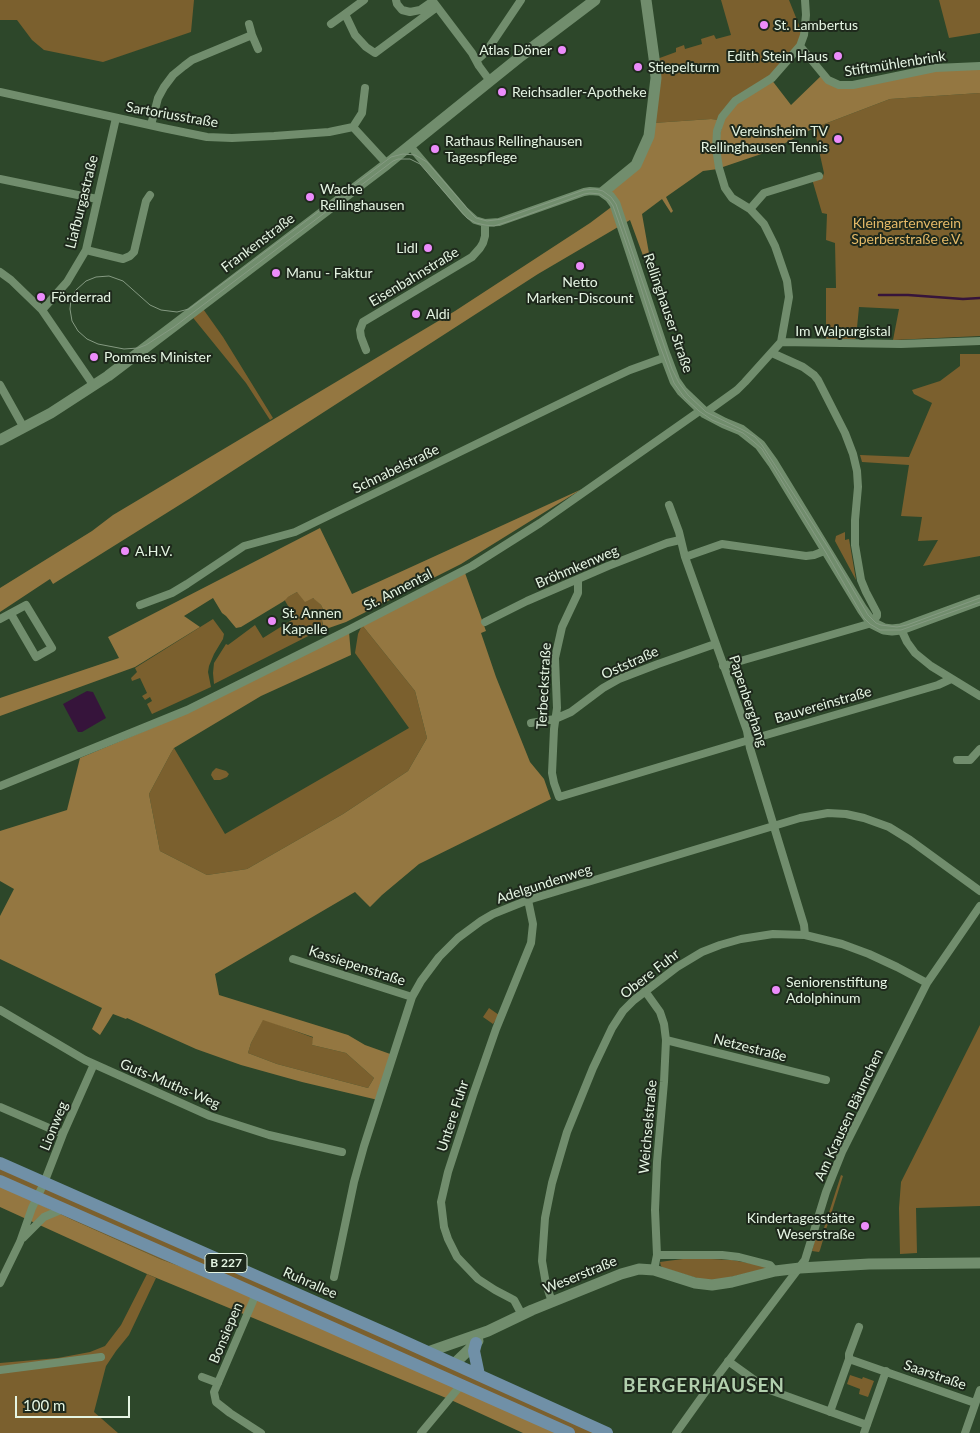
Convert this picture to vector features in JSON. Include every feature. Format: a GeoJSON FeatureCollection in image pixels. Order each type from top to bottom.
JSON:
{"type":"FeatureCollection","features":[{"type":"Feature","properties":{"kind":"main road","name":"Frankenstraße"},"geometry":{"type":"LineString","coordinates":[[0,440],[51,414],[94,386],[387,164],[521,56],[596,0]]}},
{"type":"Feature","properties":{"kind":"main road"},"geometry":{"type":"LineString","coordinates":[[603,192],[636,164],[649,136],[656,78],[646,0]]}},
{"type":"Feature","properties":{"kind":"main road","name":"Rellinghauser Straße"},"geometry":{"type":"LineString","coordinates":[[603,192],[615,204],[675,382],[703,412],[724,424],[740,430],[760,445],[872,623]]}},
{"type":"Feature","properties":{"kind":"main road"},"geometry":{"type":"LineString","coordinates":[[872,623],[888,629],[901,629],[980,600]]}},
{"type":"Feature","properties":{"kind":"main road","name":"Ruhrallee"},"geometry":{"type":"LineString","coordinates":[[0,1163],[607,1433]]}},
{"type":"Feature","properties":{"kind":"main road","name":"B 227"},"geometry":{"type":"LineString","coordinates":[[0,1181],[569,1433]]}},
{"type":"Feature","properties":{"kind":"main road","name":"Weserstraße"},"geometry":{"type":"LineString","coordinates":[[428,1352],[488,1331],[552,1302],[626,1272],[639,1269],[654,1270],[685,1281],[718,1284],[775,1271],[800,1268],[869,1264],[980,1263]]}},
{"type":"Feature","properties":{"kind":"main road","name":"Weserstraße"},"geometry":{"type":"LineString","coordinates":[[454,1364],[488,1331]]}},
{"type":"Feature","properties":{"kind":"main road"},"geometry":{"type":"LineString","coordinates":[[461,1386],[466,1380],[479,1375],[474,1351],[476,1343]]}},
{"type":"Feature","properties":{"kind":"main road"},"geometry":{"type":"LineString","coordinates":[[426,1370],[454,1364]]}},
{"type":"Feature","properties":{"kind":"street"},"geometry":{"type":"LineString","coordinates":[[331,24],[364,0]]}},
{"type":"Feature","properties":{"kind":"street"},"geometry":{"type":"LineString","coordinates":[[396,0],[402,10],[410,12],[420,10],[434,3]]}},
{"type":"Feature","properties":{"kind":"street"},"geometry":{"type":"LineString","coordinates":[[476,60],[486,52],[521,0]]}},
{"type":"Feature","properties":{"kind":"street"},"geometry":{"type":"LineString","coordinates":[[781,342],[789,296],[782,263],[764,224],[750,209],[732,198],[725,188],[716,148],[717,131],[725,113],[735,101],[772,78],[800,46],[804,35],[805,0]]}},
{"type":"Feature","properties":{"kind":"street"},"geometry":{"type":"LineString","coordinates":[[345,14],[355,35],[366,47],[375,53],[434,3]]}},
{"type":"Feature","properties":{"kind":"street"},"geometry":{"type":"LineString","coordinates":[[434,3],[472,53],[490,81]]}},
{"type":"Feature","properties":{"kind":"street"},"geometry":{"type":"LineString","coordinates":[[248,24],[258,49]]}},
{"type":"Feature","properties":{"kind":"street"},"geometry":{"type":"LineString","coordinates":[[151,125],[158,98],[164,86],[173,75],[192,60],[252,35]]}},
{"type":"Feature","properties":{"kind":"street","name":"Stiftmühlenbrink"},"geometry":{"type":"LineString","coordinates":[[800,46],[828,80],[839,85],[853,85],[935,68],[980,66]]}},
{"type":"Feature","properties":{"kind":"street"},"geometry":{"type":"LineString","coordinates":[[365,88],[362,113],[353,128],[387,164]]}},
{"type":"Feature","properties":{"kind":"street","name":"Sartoriusstraße"},"geometry":{"type":"LineString","coordinates":[[0,92],[193,134],[232,138],[329,132],[353,128]]}},
{"type":"Feature","properties":{"kind":"street","name":"Liafburgastraße"},"geometry":{"type":"LineString","coordinates":[[42,310],[67,282],[86,250],[116,118]]}},
{"type":"Feature","properties":{"kind":"street"},"geometry":{"type":"LineString","coordinates":[[410,146],[465,212],[475,220],[485,224],[499,222],[584,192],[603,192]]}},
{"type":"Feature","properties":{"kind":"street"},"geometry":{"type":"LineString","coordinates":[[750,209],[764,194],[819,176]]}},
{"type":"Feature","properties":{"kind":"street"},"geometry":{"type":"LineString","coordinates":[[0,179],[97,199]]}},
{"type":"Feature","properties":{"kind":"street"},"geometry":{"type":"LineString","coordinates":[[86,250],[123,258],[130,256],[134,252],[146,201],[150,195]]}},
{"type":"Feature","properties":{"kind":"street","name":"Eisenbahnstraße"},"geometry":{"type":"LineString","coordinates":[[366,350],[360,330],[363,322],[472,257],[483,242],[485,224]]}},
{"type":"Feature","properties":{"kind":"street"},"geometry":{"type":"LineString","coordinates":[[0,272],[42,310],[94,386]]}},
{"type":"Feature","properties":{"kind":"street","name":"Im Walpurgistal"},"geometry":{"type":"LineString","coordinates":[[703,412],[737,390],[781,342],[901,344],[980,341]]}},
{"type":"Feature","properties":{"kind":"street"},"geometry":{"type":"LineString","coordinates":[[723,666],[872,623],[877,616],[863,586],[855,545],[857,471],[845,433],[818,380],[804,367],[772,353]]}},
{"type":"Feature","properties":{"kind":"street","name":"Schnabelstraße"},"geometry":{"type":"LineString","coordinates":[[140,605],[172,593],[244,546],[295,532],[630,370],[666,357]]}},
{"type":"Feature","properties":{"kind":"street"},"geometry":{"type":"LineString","coordinates":[[0,384],[24,428]]}},
{"type":"Feature","properties":{"kind":"street","name":"St. Annental"},"geometry":{"type":"LineString","coordinates":[[0,786],[187,710],[472,566],[540,523],[703,412]]}},
{"type":"Feature","properties":{"kind":"street","name":"Papenberghang"},"geometry":{"type":"LineString","coordinates":[[669,505],[715,644],[747,730],[773,826],[804,924],[805,935]]}},
{"type":"Feature","properties":{"kind":"street","name":"Bröhmkenweg"},"geometry":{"type":"LineString","coordinates":[[485,622],[578,579],[667,543],[680,540]]}},
{"type":"Feature","properties":{"kind":"street"},"geometry":{"type":"LineString","coordinates":[[685,557],[722,544],[806,556],[826,550]]}},
{"type":"Feature","properties":{"kind":"street","name":"Terbeckstraße"},"geometry":{"type":"LineString","coordinates":[[558,797],[552,773],[556,708],[555,658],[562,627],[578,593],[578,579]]}},
{"type":"Feature","properties":{"kind":"street"},"geometry":{"type":"LineString","coordinates":[[0,619],[26,604],[52,648],[36,657],[11,614]]}},
{"type":"Feature","properties":{"kind":"street"},"geometry":{"type":"LineString","coordinates":[[901,629],[915,653],[931,666],[980,696]]}},
{"type":"Feature","properties":{"kind":"street","name":"Oststraße"},"geometry":{"type":"LineString","coordinates":[[531,723],[555,719],[571,712],[603,688],[619,679],[715,644]]}},
{"type":"Feature","properties":{"kind":"street","name":"Bauvereinstraße"},"geometry":{"type":"LineString","coordinates":[[558,797],[938,685],[951,679]]}},
{"type":"Feature","properties":{"kind":"street"},"geometry":{"type":"LineString","coordinates":[[957,760],[970,760],[980,749]]}},
{"type":"Feature","properties":{"kind":"street","name":"Adelgundenweg"},"geometry":{"type":"LineString","coordinates":[[334,1277],[354,1182],[364,1146],[412,997],[432,966],[458,938],[481,921],[528,900],[800,818],[828,813],[864,818],[888,827],[910,840],[980,891]]}},
{"type":"Feature","properties":{"kind":"street","name":"Untere Fuhr"},"geometry":{"type":"LineString","coordinates":[[522,1315],[514,1300],[478,1279],[458,1257],[444,1227],[441,1202],[448,1172],[473,1095],[496,1029],[531,943],[533,924],[528,900]]}},
{"type":"Feature","properties":{"kind":"street","name":"Am Krausen Bäumchen"},"geometry":{"type":"LineString","coordinates":[[676,1433],[805,1260],[835,1168],[927,983],[980,906]]}},
{"type":"Feature","properties":{"kind":"street","name":"Obere Fuhr"},"geometry":{"type":"LineString","coordinates":[[552,1302],[544,1278],[542,1261],[545,1218],[557,1165],[584,1088],[612,1028],[623,1011],[634,1000],[687,960],[720,945],[756,936],[787,934],[805,935],[842,944],[897,966],[927,983]]}},
{"type":"Feature","properties":{"kind":"street","name":"Kassiepenstraße"},"geometry":{"type":"LineString","coordinates":[[293,959],[412,997]]}},
{"type":"Feature","properties":{"kind":"street","name":"Weichselstraße"},"geometry":{"type":"LineString","coordinates":[[645,991],[660,1012],[666,1040],[657,1162],[655,1210],[657,1255],[654,1270]]}},
{"type":"Feature","properties":{"kind":"street","name":"Guts-Muths-Weg"},"geometry":{"type":"LineString","coordinates":[[0,1010],[73,1054],[210,1116],[269,1135],[342,1152]]}},
{"type":"Feature","properties":{"kind":"street","name":"Netzestraße"},"geometry":{"type":"LineString","coordinates":[[666,1040],[826,1080]]}},
{"type":"Feature","properties":{"kind":"street","name":"Lionweg"},"geometry":{"type":"LineString","coordinates":[[37,1197],[94,1064]]}},
{"type":"Feature","properties":{"kind":"street"},"geometry":{"type":"LineString","coordinates":[[0,1106],[64,1134]]}},
{"type":"Feature","properties":{"kind":"street"},"geometry":{"type":"LineString","coordinates":[[0,1283],[20,1242],[37,1197]]}},
{"type":"Feature","properties":{"kind":"street"},"geometry":{"type":"LineString","coordinates":[[20,1242],[44,1217],[64,1208]]}},
{"type":"Feature","properties":{"kind":"street"},"geometry":{"type":"LineString","coordinates":[[657,1255],[722,1255],[739,1257],[770,1265],[775,1271]]}},
{"type":"Feature","properties":{"kind":"street","name":"Bonsiepen"},"geometry":{"type":"LineString","coordinates":[[256,1294],[214,1392],[216,1402],[261,1433]]}},
{"type":"Feature","properties":{"kind":"street"},"geometry":{"type":"LineString","coordinates":[[830,1412],[859,1327]]}},
{"type":"Feature","properties":{"kind":"street"},"geometry":{"type":"LineString","coordinates":[[0,1370],[101,1357]]}},
{"type":"Feature","properties":{"kind":"street","name":"Saarstraße"},"geometry":{"type":"LineString","coordinates":[[849,1359],[975,1403]]}},
{"type":"Feature","properties":{"kind":"street"},"geometry":{"type":"LineString","coordinates":[[728,1361],[767,1389],[867,1425]]}},
{"type":"Feature","properties":{"kind":"street"},"geometry":{"type":"LineString","coordinates":[[864,1433],[886,1371]]}},
{"type":"Feature","properties":{"kind":"street","name":"Bonsiepen"},"geometry":{"type":"LineString","coordinates":[[202,1377],[218,1383]]}},
{"type":"Feature","properties":{"kind":"street"},"geometry":{"type":"LineString","coordinates":[[421,1433],[461,1386]]}},
{"type":"Feature","properties":{"kind":"street"},"geometry":{"type":"LineString","coordinates":[[965,1433],[980,1390]]}},
{"type":"Feature","properties":{"kind":"green space"},"geometry":{"type":"Polygon","coordinates":[[[0,0],[194,0],[191,32],[103,62],[44,50],[32,40],[17,20],[0,20],[0,0]]]}},
{"type":"Feature","properties":{"kind":"green space"},"geometry":{"type":"Polygon","coordinates":[[[721,0],[789,0],[803,35],[800,46],[771,77],[720,120],[653,123],[657,59],[676,52],[676,48],[684,45],[685,49],[702,44],[701,39],[714,35],[716,39],[731,35],[721,0]]]}},
{"type":"Feature","properties":{"kind":"green space"},"geometry":{"type":"Polygon","coordinates":[[[939,0],[980,0],[980,33],[949,38],[939,0]]]}},
{"type":"Feature","properties":{"kind":"green space","name":"Kleingartenverein Sperberstraße e.V."},"geometry":{"type":"Polygon","coordinates":[[[980,93],[980,336],[893,340],[899,309],[859,307],[855,339],[826,339],[826,288],[836,288],[835,243],[826,240],[827,214],[822,213],[812,179],[823,176],[824,173],[814,128],[890,99],[980,93]]]}},
{"type":"Feature","properties":{"kind":"green space"},"geometry":{"type":"Polygon","coordinates":[[[201,306],[223,337],[273,418],[270,420],[246,383],[190,314],[201,306]]]}},
{"type":"Feature","properties":{"kind":"green space"},"geometry":{"type":"Polygon","coordinates":[[[960,354],[980,354],[980,556],[923,566],[938,540],[918,541],[922,517],[901,516],[909,465],[862,462],[860,455],[909,457],[932,403],[914,394],[912,390],[940,381],[960,366],[960,354]]]}},
{"type":"Feature","properties":{"kind":"green space"},"geometry":{"type":"Polygon","coordinates":[[[845,532],[845,540],[849,539],[856,580],[835,541],[836,536],[845,532]]]}},
{"type":"Feature","properties":{"kind":"green space"},"geometry":{"type":"Polygon","coordinates":[[[297,592],[315,599],[321,605],[325,613],[322,623],[323,628],[214,684],[214,663],[226,644],[228,645],[255,625],[263,638],[295,618],[284,599],[297,592]]]}},
{"type":"Feature","properties":{"kind":"green space"},"geometry":{"type":"Polygon","coordinates":[[[213,619],[224,634],[209,666],[208,672],[211,687],[152,714],[147,704],[152,701],[150,697],[145,700],[142,696],[147,693],[140,678],[132,681],[131,678],[137,672],[135,668],[213,619]]]}},
{"type":"Feature","properties":{"kind":"green space"},"geometry":{"type":"Polygon","coordinates":[[[362,625],[415,691],[427,738],[408,771],[343,814],[247,869],[207,875],[160,851],[149,794],[174,748],[225,834],[409,728],[355,653],[358,634],[362,625]]]}},
{"type":"Feature","properties":{"kind":"green space"},"geometry":{"type":"Polygon","coordinates":[[[216,768],[229,774],[220,780],[214,780],[211,775],[216,768]]]}},
{"type":"Feature","properties":{"kind":"green space"},"geometry":{"type":"Polygon","coordinates":[[[489,1008],[499,1015],[493,1024],[483,1017],[489,1008]]]}},
{"type":"Feature","properties":{"kind":"green space"},"geometry":{"type":"Polygon","coordinates":[[[263,1019],[314,1038],[312,1045],[346,1053],[374,1078],[368,1088],[277,1064],[248,1053],[263,1019]]]}},
{"type":"Feature","properties":{"kind":"green space"},"geometry":{"type":"Polygon","coordinates":[[[980,1025],[980,1206],[916,1208],[917,1253],[900,1254],[899,1208],[901,1182],[980,1025]]]}},
{"type":"Feature","properties":{"kind":"green space"},"geometry":{"type":"Polygon","coordinates":[[[0,1164],[606,1433],[557,1433],[229,1284],[160,1259],[0,1185],[0,1164]]]}},
{"type":"Feature","properties":{"kind":"green space"},"geometry":{"type":"Polygon","coordinates":[[[841,1175],[843,1176],[826,1229],[824,1228],[841,1175]]]}},
{"type":"Feature","properties":{"kind":"green space"},"geometry":{"type":"Polygon","coordinates":[[[823,1230],[826,1230],[819,1252],[812,1251],[815,1239],[820,1239],[823,1230]]]}},
{"type":"Feature","properties":{"kind":"green space"},"geometry":{"type":"Polygon","coordinates":[[[691,1258],[732,1260],[766,1267],[765,1269],[710,1282],[663,1268],[660,1262],[691,1258]]]}},
{"type":"Feature","properties":{"kind":"green space"},"geometry":{"type":"Polygon","coordinates":[[[147,1274],[156,1278],[129,1335],[106,1366],[94,1412],[118,1433],[0,1433],[0,1363],[58,1358],[90,1352],[105,1346],[121,1325],[147,1274]]]}},
{"type":"Feature","properties":{"kind":"green space"},"geometry":{"type":"Polygon","coordinates":[[[850,1375],[874,1381],[868,1397],[859,1394],[860,1389],[847,1384],[850,1375]]]}},
{"type":"Feature","properties":{"kind":"shaded area"},"geometry":{"type":"Polygon","coordinates":[[[980,66],[980,93],[890,99],[814,128],[770,151],[720,168],[717,148],[725,113],[771,79],[791,105],[822,75],[837,85],[934,69],[980,66]]]}},
{"type":"Feature","properties":{"kind":"shaded area"},"geometry":{"type":"Polygon","coordinates":[[[720,120],[718,169],[703,171],[666,197],[673,211],[671,213],[662,199],[642,214],[650,259],[645,261],[630,220],[538,274],[189,499],[53,584],[50,579],[0,612],[0,588],[92,531],[113,515],[455,311],[590,223],[614,205],[603,194],[626,176],[653,123],[720,120]]]}},
{"type":"Feature","properties":{"kind":"shaded area"},"geometry":{"type":"Polygon","coordinates":[[[582,489],[461,564],[346,622],[326,629],[323,628],[322,618],[325,613],[321,605],[313,598],[305,602],[297,592],[241,627],[236,628],[222,613],[213,598],[184,616],[200,627],[135,667],[0,716],[0,698],[119,658],[108,637],[320,528],[352,594],[582,489]]]}},
{"type":"Feature","properties":{"kind":"shaded area"},"geometry":{"type":"Polygon","coordinates":[[[465,573],[486,631],[481,633],[496,677],[530,762],[544,779],[551,799],[419,864],[370,907],[355,892],[215,974],[219,995],[348,1035],[365,1045],[393,1055],[378,1100],[241,1065],[196,1049],[127,1018],[113,1014],[100,1035],[92,1029],[102,1008],[0,959],[0,916],[14,889],[0,881],[0,831],[67,810],[80,758],[187,713],[349,632],[351,655],[261,696],[174,748],[149,794],[160,851],[207,875],[247,869],[343,814],[408,771],[427,738],[415,691],[362,625],[465,573]],[[263,1020],[248,1053],[277,1064],[368,1088],[374,1078],[346,1053],[312,1045],[313,1037],[263,1020]]]}},
{"type":"Feature","properties":{"kind":"shaded area"},"geometry":{"type":"Polygon","coordinates":[[[87,691],[93,692],[106,718],[82,732],[78,732],[63,704],[87,691]]]}},
{"type":"Feature","properties":{"kind":"shaded area"},"geometry":{"type":"Polygon","coordinates":[[[0,1185],[160,1259],[229,1284],[557,1433],[523,1433],[451,1400],[147,1274],[0,1207],[0,1185]]]}},
{"type":"Feature","properties":{"kind":"waterway"},"geometry":{"type":"LineString","coordinates":[[879,295],[963,299],[980,298]]}},
{"type":"Feature","properties":{"kind":"tram line"},"geometry":{"type":"LineString","coordinates":[[980,598],[897,627],[876,623],[868,615],[829,549],[762,445],[755,437],[745,431],[706,412],[688,395],[679,383],[672,369],[616,204],[603,191],[595,189],[584,190],[502,219],[487,221],[476,218],[427,162],[415,155],[403,154],[391,157],[189,309],[177,312],[161,310],[150,305],[123,281],[109,276],[96,277],[86,281],[76,290],[71,299],[72,321],[78,331],[87,339],[98,344],[124,349],[138,348],[146,345],[174,327],[398,159],[410,159],[420,164],[467,218],[485,225],[494,226],[510,221],[584,194],[600,194],[609,200],[613,206],[674,383],[684,397],[699,411],[712,420],[743,433],[762,449],[864,618],[880,630],[901,630],[980,602]]}},
{"type":"Feature","properties":{"kind":"place","name":"St. Lambertus"},"geometry":{"type":"Point","coordinates":[764,25]}},
{"type":"Feature","properties":{"kind":"place","name":"Atlas Döner"},"geometry":{"type":"Point","coordinates":[562,50]}},
{"type":"Feature","properties":{"kind":"place","name":"Edith Stein Haus"},"geometry":{"type":"Point","coordinates":[838,56]}},
{"type":"Feature","properties":{"kind":"place","name":"Stiepelturm"},"geometry":{"type":"Point","coordinates":[638,67]}},
{"type":"Feature","properties":{"kind":"place","name":"Reichsadler-Apotheke"},"geometry":{"type":"Point","coordinates":[502,92]}},
{"type":"Feature","properties":{"kind":"place","name":"Vereinsheim TV Rellinghausen Tennis"},"geometry":{"type":"Point","coordinates":[838,139]}},
{"type":"Feature","properties":{"kind":"place","name":"Rathaus Rellinghausen Tagespflege"},"geometry":{"type":"Point","coordinates":[435,149]}},
{"type":"Feature","properties":{"kind":"place","name":"Wache Rellinghausen"},"geometry":{"type":"Point","coordinates":[310,197]}},
{"type":"Feature","properties":{"kind":"place","name":"Lidl"},"geometry":{"type":"Point","coordinates":[428,248]}},
{"type":"Feature","properties":{"kind":"place","name":"Netto Marken-Discount"},"geometry":{"type":"Point","coordinates":[580,266]}},
{"type":"Feature","properties":{"kind":"place","name":"Manu - Faktur"},"geometry":{"type":"Point","coordinates":[276,273]}},
{"type":"Feature","properties":{"kind":"place","name":"Förderrad"},"geometry":{"type":"Point","coordinates":[41,297]}},
{"type":"Feature","properties":{"kind":"place","name":"Aldi"},"geometry":{"type":"Point","coordinates":[416,314]}},
{"type":"Feature","properties":{"kind":"place","name":"Pommes Minister"},"geometry":{"type":"Point","coordinates":[94,357]}},
{"type":"Feature","properties":{"kind":"place","name":"A.H.V."},"geometry":{"type":"Point","coordinates":[125,551]}},
{"type":"Feature","properties":{"kind":"place","name":"St. Annen Kapelle"},"geometry":{"type":"Point","coordinates":[272,621]}},
{"type":"Feature","properties":{"kind":"place","name":"Seniorenstiftung Adolphinum"},"geometry":{"type":"Point","coordinates":[776,990]}},
{"type":"Feature","properties":{"kind":"place","name":"Kindertagesstätte Weserstraße"},"geometry":{"type":"Point","coordinates":[865,1226]}},
{"type":"Feature","properties":{"kind":"district","name":"BERGERHAUSEN"},"geometry":{"type":"Point","coordinates":[704,1386]}}]}
